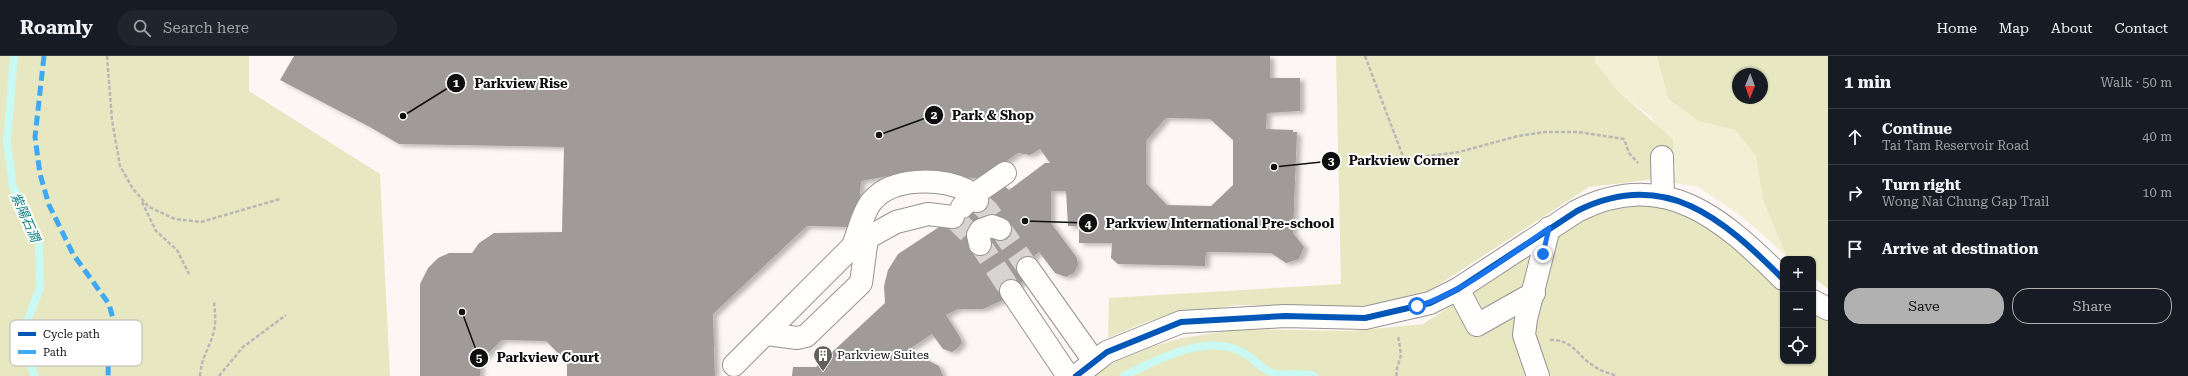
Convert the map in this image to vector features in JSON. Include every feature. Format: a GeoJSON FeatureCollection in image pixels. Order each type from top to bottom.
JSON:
{"type":"FeatureCollection","features":[{"type":"Feature","properties":{"kind":"street"},"geometry":{"type":"LineString","coordinates":[[1662,157],[1664,197]]}},
{"type":"Feature","properties":{"kind":"street"},"geometry":{"type":"LineString","coordinates":[[734,366],[860,242],[896,222],[922,215],[928,214],[956,220],[958,212],[1005,174]]}},
{"type":"Feature","properties":{"kind":"street"},"geometry":{"type":"LineString","coordinates":[[767,334],[797,338],[806,336],[861,283],[863,276],[860,242],[872,201],[885,190],[905,184],[941,182],[967,191],[975,199]]}},
{"type":"Feature","properties":{"kind":"street"},"geometry":{"type":"LineString","coordinates":[[1076,376],[1108,352],[1181,322],[1285,316],[1365,318],[1430,302],[1458,289],[1576,211],[1596,202],[1626,196],[1664,197],[1700,209],[1720,222],[1755,251],[1780,276]]}},
{"type":"Feature","properties":{"kind":"street"},"geometry":{"type":"LineString","coordinates":[[980,244],[978,235],[981,230],[992,226],[1000,229]]}},
{"type":"Feature","properties":{"kind":"street"},"geometry":{"type":"LineString","coordinates":[[1537,374],[1524,335],[1526,319],[1534,293],[1549,228]]}},
{"type":"Feature","properties":{"kind":"street"},"geometry":{"type":"LineString","coordinates":[[1028,268],[1094,361]]}},
{"type":"Feature","properties":{"kind":"street"},"geometry":{"type":"LineString","coordinates":[[1458,289],[1477,325],[1534,293]]}},
{"type":"Feature","properties":{"kind":"street"},"geometry":{"type":"LineString","coordinates":[[1011,291],[1068,376]]}},
{"type":"Feature","properties":{"kind":"street"},"geometry":{"type":"LineString","coordinates":[[1816,303],[1828,309]]}},
{"type":"Feature","properties":{"kind":"path"},"geometry":{"type":"LineString","coordinates":[[107,56],[112,120],[120,166],[141,198],[149,207],[175,219],[201,222],[280,199]]}},
{"type":"Feature","properties":{"kind":"path"},"geometry":{"type":"LineString","coordinates":[[1365,56],[1404,159],[1452,153],[1531,134],[1560,131],[1597,134],[1624,139],[1629,152],[1640,165]]}},
{"type":"Feature","properties":{"kind":"path"},"geometry":{"type":"LineString","coordinates":[[141,198],[156,231],[177,250],[189,274]]}},
{"type":"Feature","properties":{"kind":"path"},"geometry":{"type":"LineString","coordinates":[[200,376],[201,362],[214,332],[216,320],[214,302]]}},
{"type":"Feature","properties":{"kind":"path"},"geometry":{"type":"LineString","coordinates":[[219,376],[243,347],[286,315]]}},
{"type":"Feature","properties":{"kind":"path"},"geometry":{"type":"LineString","coordinates":[[1537,374],[1543,347],[1550,340],[1561,339],[1593,366],[1617,376]]}},
{"type":"Feature","properties":{"kind":"path"},"geometry":{"type":"LineString","coordinates":[[1397,376],[1396,372],[1401,355]]}},
{"type":"Feature","properties":{"kind":"shaded area"},"geometry":{"type":"Polygon","coordinates":[[[1595,56],[1657,56],[1668,99],[1699,121],[1735,130],[1756,156],[1763,201],[1787,256],[1743,217],[1698,187],[1675,183],[1676,167],[1652,118],[1618,91],[1595,62],[1595,56]]]}},
{"type":"Feature","properties":{"kind":"green space"},"geometry":{"type":"Polygon","coordinates":[[[0,56],[249,56],[249,91],[380,174],[390,376],[0,376],[0,56]]]}},
{"type":"Feature","properties":{"kind":"green space"},"geometry":{"type":"Polygon","coordinates":[[[1336,56],[1595,56],[1595,62],[1618,91],[1673,139],[1675,183],[1656,179],[1589,187],[1415,300],[1349,307],[1238,305],[1178,314],[1146,322],[1108,338],[1109,298],[1341,284],[1336,56]]]}},
{"type":"Feature","properties":{"kind":"green space"},"geometry":{"type":"Polygon","coordinates":[[[1657,56],[1828,56],[1828,289],[1816,279],[1816,256],[1787,256],[1763,201],[1756,156],[1735,130],[1699,121],[1668,99],[1657,56]]]}},
{"type":"Feature","properties":{"kind":"green space"},"geometry":{"type":"Polygon","coordinates":[[[1655,204],[1689,211],[1780,283],[1780,364],[1816,364],[1816,310],[1828,318],[1828,376],[1091,376],[1119,360],[1154,346],[1182,338],[1240,329],[1350,331],[1423,324],[1598,211],[1655,204]]]}},
{"type":"Feature","properties":{"kind":"building"},"geometry":{"type":"Polygon","coordinates":[[[294,56],[1270,56],[1270,78],[1300,78],[1300,111],[1267,113],[1266,129],[1293,130],[1293,132],[1297,132],[1293,233],[1304,247],[1299,259],[1286,263],[1271,253],[1206,252],[1205,266],[1118,264],[1111,258],[1112,243],[1079,243],[1079,226],[1068,226],[1066,191],[1051,191],[1051,223],[1077,258],[1078,265],[1074,273],[1066,277],[1055,273],[1039,252],[1034,256],[1022,282],[1003,300],[983,309],[958,309],[946,315],[960,337],[962,343],[958,348],[952,352],[943,349],[932,334],[908,350],[939,366],[943,376],[792,376],[793,367],[816,367],[885,303],[884,286],[888,270],[898,254],[1003,185],[1009,190],[1045,163],[1050,163],[1040,149],[1030,155],[1018,153],[988,174],[978,178],[888,176],[861,181],[858,220],[849,227],[807,226],[713,314],[715,376],[567,376],[567,362],[546,341],[502,340],[480,361],[480,376],[420,376],[420,284],[428,268],[438,258],[449,253],[472,253],[479,243],[494,233],[562,232],[564,147],[399,144],[370,127],[280,80],[294,56]],[[1166,118],[1146,141],[1146,183],[1167,205],[1211,206],[1233,185],[1233,140],[1210,119],[1166,118]]]}},
{"type":"Feature","properties":{"kind":"waterway","name":"紫陽石澗"},"geometry":{"type":"LineString","coordinates":[[14,56],[7,142],[13,187],[39,241],[40,288],[28,320]]}},
{"type":"Feature","properties":{"kind":"waterway"},"geometry":{"type":"LineString","coordinates":[[1124,376],[1166,356],[1198,347],[1213,345],[1228,347],[1242,352],[1266,370],[1275,374],[1305,374],[1314,376]]}},
{"type":"Feature","properties":{"kind":"waterway","name":"紫陽石澗"},"geometry":{"type":"LineString","coordinates":[[32,366],[34,376]]}},
{"type":"Feature","properties":{"kind":"tunnel"},"geometry":{"type":"LineString","coordinates":[[977,201],[988,211],[1028,268]]}},
{"type":"Feature","properties":{"kind":"tunnel"},"geometry":{"type":"LineString","coordinates":[[953,217],[980,244],[1011,291]]}},
{"type":"Feature","properties":{"kind":"marked path"},"geometry":{"type":"LineString","coordinates":[[44,56],[35,137],[40,174],[49,205],[73,254],[109,304],[113,320]]}},
{"type":"Feature","properties":{"kind":"marked path"},"geometry":{"type":"LineString","coordinates":[[108,366],[108,376]]}},
{"type":"Feature","properties":{"kind":"cycle path"},"geometry":{"type":"LineString","coordinates":[[1076,376],[1107,352],[1181,322],[1285,316],[1365,318],[1430,303],[1458,289],[1577,211],[1609,199],[1638,195],[1665,197],[1690,206],[1715,220],[1738,237],[1780,276]]}},
{"type":"Feature","properties":{"kind":"place","name":"Parkview Rise"},"geometry":{"type":"Point","coordinates":[403,116]}},
{"type":"Feature","properties":{"kind":"place","name":"Park & Shop"},"geometry":{"type":"Point","coordinates":[879,135]}},
{"type":"Feature","properties":{"kind":"place","name":"Parkview Corner"},"geometry":{"type":"Point","coordinates":[1274,167]}},
{"type":"Feature","properties":{"kind":"place","name":"Parkview International Pre-school"},"geometry":{"type":"Point","coordinates":[1025,221]}},
{"type":"Feature","properties":{"kind":"place","name":"Parkview Court"},"geometry":{"type":"Point","coordinates":[462,312]}},
{"type":"Feature","properties":{"kind":"place","name":"Parkview Suites"},"geometry":{"type":"Point","coordinates":[823,372]}},
{"type":"Feature","properties":{"kind":"route"},"geometry":{"type":"LineString","coordinates":[[1417,306],[1430,302],[1458,289],[1549,228],[1543,254]]}}]}
